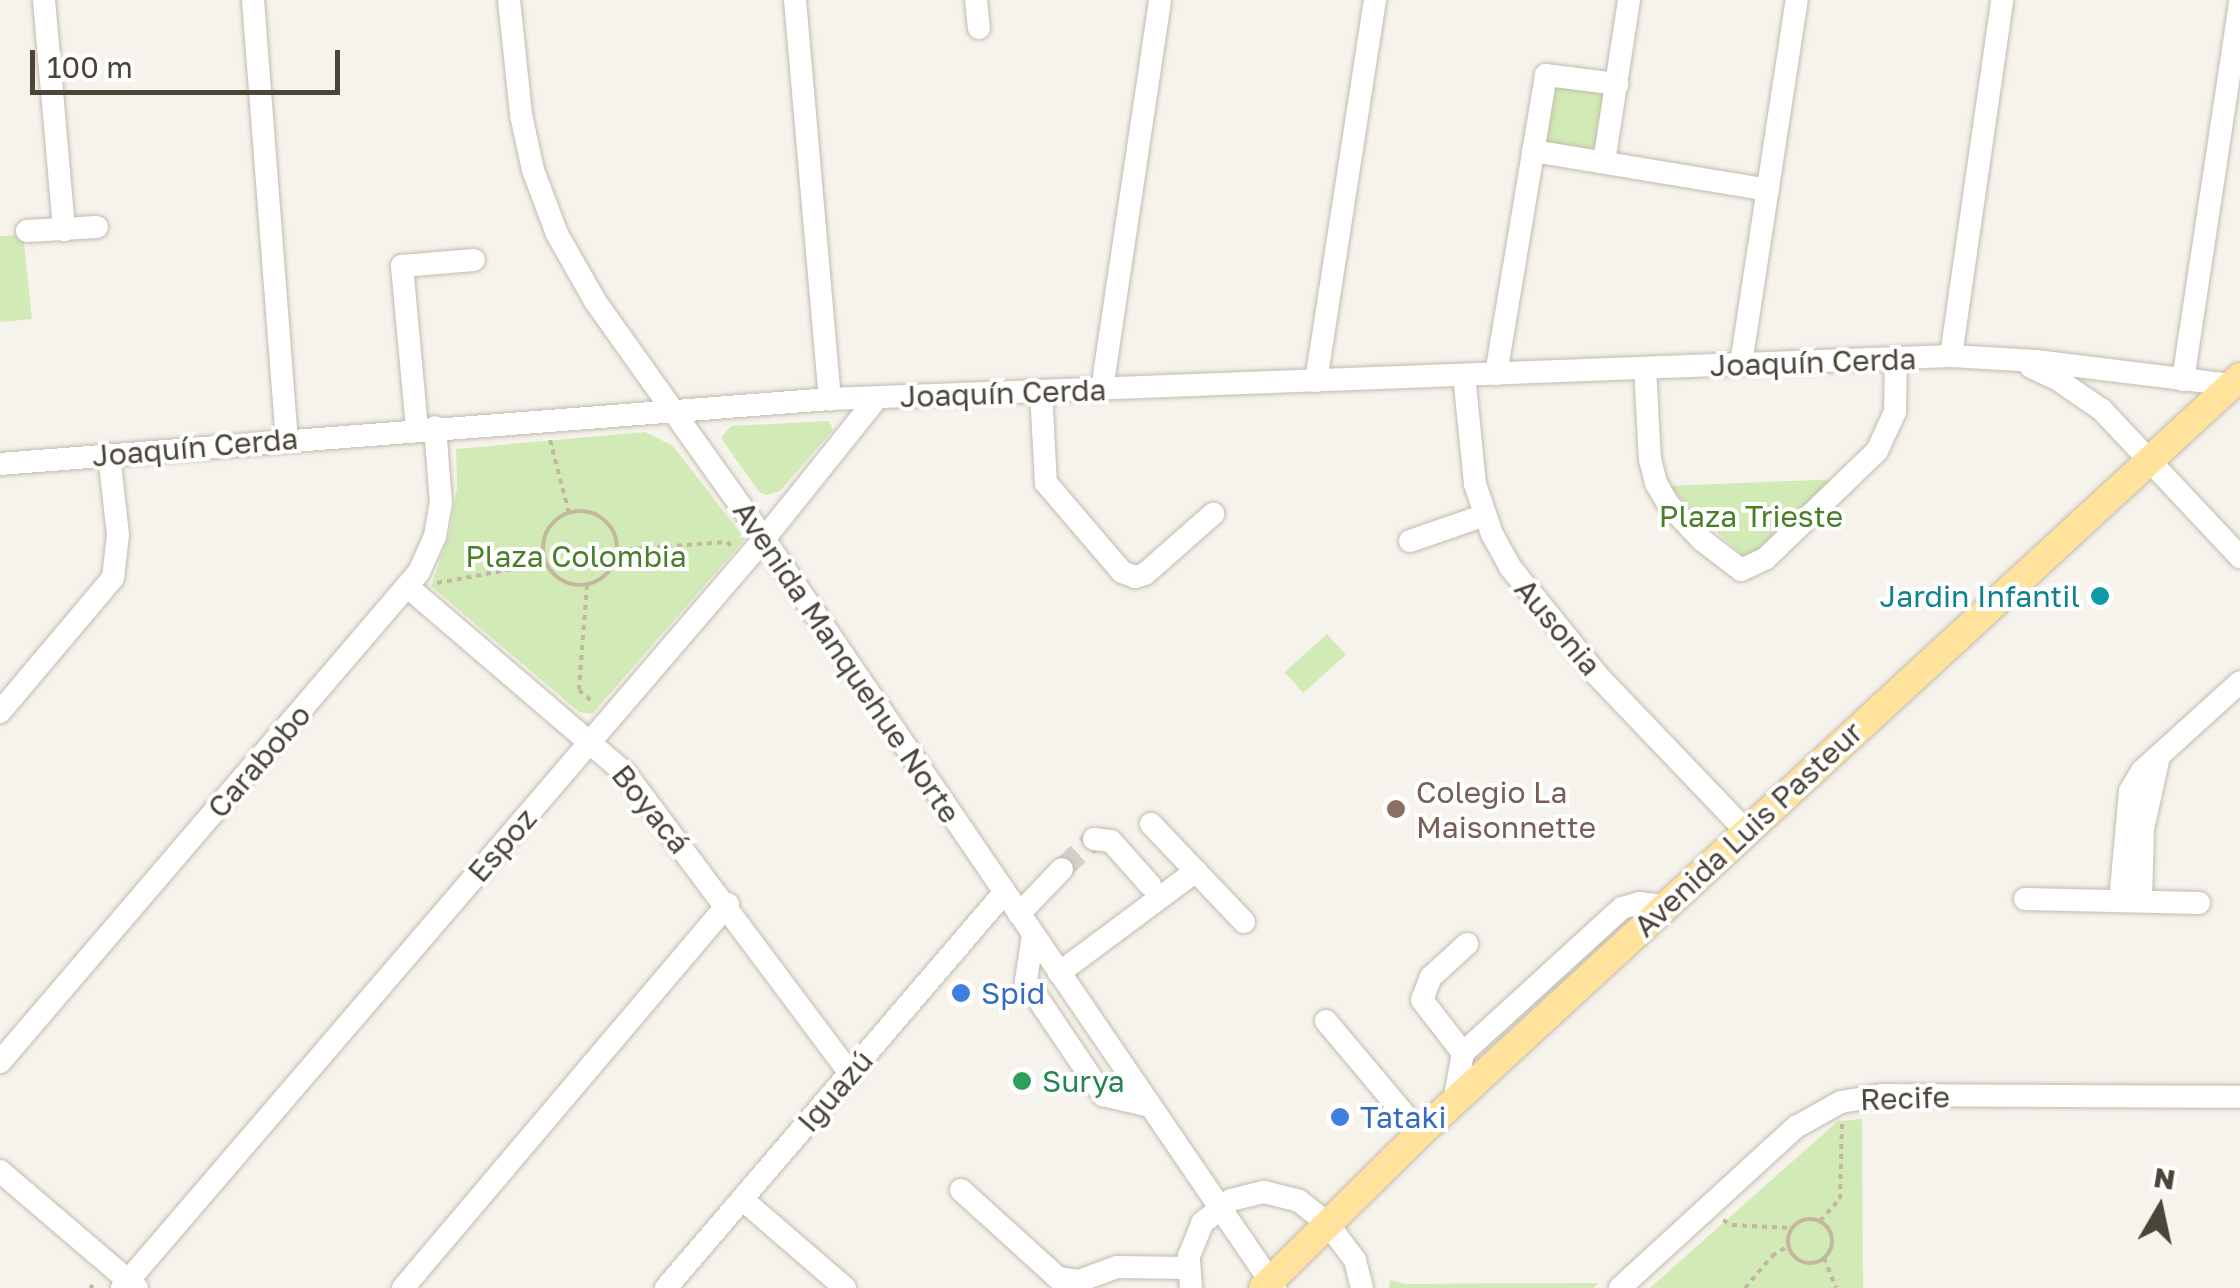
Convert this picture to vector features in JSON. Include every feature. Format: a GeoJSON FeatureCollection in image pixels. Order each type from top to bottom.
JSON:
{"type":"FeatureCollection","features":[{"type":"Feature","properties":{"kind":"main road","name":"Avenida Luis Pasteur"},"geometry":{"type":"LineString","coordinates":[[1269,1286],[1420,1133],[2236,381]]}},
{"type":"Feature","properties":{"kind":"street"},"geometry":{"type":"LineString","coordinates":[[44,0],[64,230]]}},
{"type":"Feature","properties":{"kind":"street"},"geometry":{"type":"LineString","coordinates":[[254,0],[287,439]]}},
{"type":"Feature","properties":{"kind":"street","name":"Avenida Manquehue Norte"},"geometry":{"type":"LineString","coordinates":[[509,0],[521,115],[533,170],[557,234],[594,301],[764,539],[1219,1206],[1269,1286]]}},
{"type":"Feature","properties":{"kind":"street"},"geometry":{"type":"LineString","coordinates":[[795,0],[830,399]]}},
{"type":"Feature","properties":{"kind":"street"},"geometry":{"type":"LineString","coordinates":[[976,0],[979,28]]}},
{"type":"Feature","properties":{"kind":"street"},"geometry":{"type":"LineString","coordinates":[[1102,389],[1160,0]]}},
{"type":"Feature","properties":{"kind":"street"},"geometry":{"type":"LineString","coordinates":[[1316,381],[1375,0]]}},
{"type":"Feature","properties":{"kind":"street"},"geometry":{"type":"LineString","coordinates":[[1604,162],[1629,0]]}},
{"type":"Feature","properties":{"kind":"street"},"geometry":{"type":"LineString","coordinates":[[1742,364],[1798,0]]}},
{"type":"Feature","properties":{"kind":"street"},"geometry":{"type":"LineString","coordinates":[[1951,356],[2002,0]]}},
{"type":"Feature","properties":{"kind":"street"},"geometry":{"type":"LineString","coordinates":[[2183,380],[2240,1]]}},
{"type":"Feature","properties":{"kind":"street"},"geometry":{"type":"LineString","coordinates":[[1496,374],[1546,74],[1617,84]]}},
{"type":"Feature","properties":{"kind":"street"},"geometry":{"type":"LineString","coordinates":[[1534,151],[1768,190]]}},
{"type":"Feature","properties":{"kind":"street"},"geometry":{"type":"LineString","coordinates":[[27,231],[96,227]]}},
{"type":"Feature","properties":{"kind":"street","name":"Carabobo"},"geometry":{"type":"LineString","coordinates":[[0,1062],[408,587],[428,554],[439,520],[442,486],[426,428],[402,266],[474,260]]}},
{"type":"Feature","properties":{"kind":"street"},"geometry":{"type":"LineString","coordinates":[[1645,368],[1650,459],[1656,483],[1668,504],[1702,540],[1726,563],[1741,570],[1766,559],[1877,451],[1895,412],[1896,358]]}},
{"type":"Feature","properties":{"kind":"street","name":"Joaquín Cerda"},"geometry":{"type":"LineString","coordinates":[[0,464],[830,399],[1896,358],[2008,359],[2183,380],[2236,381]]}},
{"type":"Feature","properties":{"kind":"street","name":"Joaquín Cerda"},"geometry":{"type":"LineString","coordinates":[[2008,359],[2057,379],[2088,399],[2240,558]]}},
{"type":"Feature","properties":{"kind":"street","name":"Ausonia"},"geometry":{"type":"LineString","coordinates":[[1464,375],[1470,454],[1485,516],[1530,598],[1746,831]]}},
{"type":"Feature","properties":{"kind":"street"},"geometry":{"type":"LineString","coordinates":[[1041,392],[1046,483],[1122,572],[1135,577],[1145,574],[1213,514]]}},
{"type":"Feature","properties":{"kind":"street","name":"Espoz"},"geometry":{"type":"LineString","coordinates":[[129,1286],[746,561],[877,398]]}},
{"type":"Feature","properties":{"kind":"street"},"geometry":{"type":"LineString","coordinates":[[0,712],[113,578],[118,535],[109,455]]}},
{"type":"Feature","properties":{"kind":"street"},"geometry":{"type":"LineString","coordinates":[[1410,541],[1485,516]]}},
{"type":"Feature","properties":{"kind":"street","name":"Boyacá"},"geometry":{"type":"LineString","coordinates":[[408,587],[626,774],[728,904],[850,1073]]}},
{"type":"Feature","properties":{"kind":"street"},"geometry":{"type":"LineString","coordinates":[[2130,901],[2160,756],[2240,682]]}},
{"type":"Feature","properties":{"kind":"street"},"geometry":{"type":"LineString","coordinates":[[1151,824],[1244,922]]}},
{"type":"Feature","properties":{"kind":"street"},"geometry":{"type":"LineString","coordinates":[[1094,839],[1111,841],[1150,885]]}},
{"type":"Feature","properties":{"kind":"street"},"geometry":{"type":"LineString","coordinates":[[1019,914],[1062,870]]}},
{"type":"Feature","properties":{"kind":"street"},"geometry":{"type":"LineString","coordinates":[[1059,973],[1196,871]]}},
{"type":"Feature","properties":{"kind":"street","name":"Iguazú"},"geometry":{"type":"LineString","coordinates":[[666,1288],[1004,893]]}},
{"type":"Feature","properties":{"kind":"street"},"geometry":{"type":"LineString","coordinates":[[2025,898],[2200,903]]}},
{"type":"Feature","properties":{"kind":"street"},"geometry":{"type":"LineString","coordinates":[[1454,1102],[1463,1053],[1622,908],[1639,903],[1665,906]]}},
{"type":"Feature","properties":{"kind":"street"},"geometry":{"type":"LineString","coordinates":[[403,1288],[728,904]]}},
{"type":"Feature","properties":{"kind":"street"},"geometry":{"type":"LineString","coordinates":[[1033,936],[1024,977],[1092,1078],[1106,1097],[1150,1106]]}},
{"type":"Feature","properties":{"kind":"street"},"geometry":{"type":"LineString","coordinates":[[1463,1053],[1422,1000],[1432,977],[1467,944]]}},
{"type":"Feature","properties":{"kind":"street"},"geometry":{"type":"LineString","coordinates":[[1326,1022],[1420,1133]]}},
{"type":"Feature","properties":{"kind":"street","name":"Recife"},"geometry":{"type":"LineString","coordinates":[[1627,1284],[1796,1127],[1841,1102],[1883,1095],[2240,1096]]}},
{"type":"Feature","properties":{"kind":"street"},"geometry":{"type":"LineString","coordinates":[[0,1171],[129,1286]]}},
{"type":"Feature","properties":{"kind":"street"},"geometry":{"type":"LineString","coordinates":[[962,1190],[1058,1278],[1079,1281],[1117,1266],[1189,1278],[1196,1234],[1219,1206],[1252,1193],[1277,1194],[1308,1206],[1327,1223],[1355,1260],[1362,1288]]}},
{"type":"Feature","properties":{"kind":"street"},"geometry":{"type":"LineString","coordinates":[[742,1199],[845,1288]]}},
{"type":"Feature","properties":{"kind":"path"},"geometry":{"type":"LineString","coordinates":[[550,436],[568,513]]}},
{"type":"Feature","properties":{"kind":"path"},"geometry":{"type":"LineString","coordinates":[[568,513],[592,513],[611,528],[618,550],[609,572],[588,585],[562,582],[546,563],[544,538],[550,527],[568,513]]}},
{"type":"Feature","properties":{"kind":"path"},"geometry":{"type":"LineString","coordinates":[[618,550],[727,542],[746,561]]}},
{"type":"Feature","properties":{"kind":"path"},"geometry":{"type":"LineString","coordinates":[[408,587],[546,563]]}},
{"type":"Feature","properties":{"kind":"path"},"geometry":{"type":"LineString","coordinates":[[588,585],[579,690],[610,718]]}},
{"type":"Feature","properties":{"kind":"path"},"geometry":{"type":"LineString","coordinates":[[1820,1222],[1840,1199],[1844,1157],[1841,1102]]}},
{"type":"Feature","properties":{"kind":"path"},"geometry":{"type":"LineString","coordinates":[[1706,1210],[1732,1225],[1793,1228]]}},
{"type":"Feature","properties":{"kind":"path"},"geometry":{"type":"LineString","coordinates":[[1745,1288],[1772,1256],[1789,1245],[1793,1228],[1802,1221],[1820,1222],[1832,1238],[1824,1258],[1836,1288]]}},
{"type":"Feature","properties":{"kind":"path"},"geometry":{"type":"LineString","coordinates":[[1789,1245],[1803,1261],[1824,1258]]}},
{"type":"Feature","properties":{"kind":"green space"},"geometry":{"type":"Polygon","coordinates":[[[1548,80],[1611,90],[1601,155],[1538,145],[1548,80]]]}},
{"type":"Feature","properties":{"kind":"green space"},"geometry":{"type":"Polygon","coordinates":[[[23,235],[32,319],[0,322],[0,236],[23,235]]]}},
{"type":"Feature","properties":{"kind":"green space"},"geometry":{"type":"Polygon","coordinates":[[[829,421],[833,430],[780,491],[767,495],[759,492],[721,438],[731,426],[829,421]]]}},
{"type":"Feature","properties":{"kind":"green space","name":"Plaza Colombia"},"geometry":{"type":"Polygon","coordinates":[[[645,432],[673,446],[745,539],[592,714],[579,712],[431,586],[450,532],[457,488],[456,449],[645,432]]]}},
{"type":"Feature","properties":{"kind":"green space","name":"Plaza Trieste"},"geometry":{"type":"Polygon","coordinates":[[[1843,479],[1757,556],[1742,555],[1668,486],[1843,479]]]}},
{"type":"Feature","properties":{"kind":"green space"},"geometry":{"type":"Polygon","coordinates":[[[1327,634],[1346,655],[1303,693],[1285,672],[1327,634]]]}},
{"type":"Feature","properties":{"kind":"green space"},"geometry":{"type":"Polygon","coordinates":[[[1862,1119],[1863,1288],[1650,1288],[1838,1121],[1862,1119]]]}},
{"type":"Feature","properties":{"kind":"green space"},"geometry":{"type":"Polygon","coordinates":[[[1390,1280],[1404,1284],[1599,1283],[1593,1288],[1389,1288],[1390,1280]]]}},
{"type":"Feature","properties":{"kind":"tunnel"},"geometry":{"type":"LineString","coordinates":[[1062,869],[1094,839]]}},
{"type":"Feature","properties":{"kind":"place","name":"Jardin Infantil"},"geometry":{"type":"Point","coordinates":[2100,596]}},
{"type":"Feature","properties":{"kind":"place","name":"Colegio La Maisonnette"},"geometry":{"type":"Point","coordinates":[1396,809]}},
{"type":"Feature","properties":{"kind":"place","name":"Spid"},"geometry":{"type":"Point","coordinates":[961,993]}},
{"type":"Feature","properties":{"kind":"place","name":"Surya"},"geometry":{"type":"Point","coordinates":[1022,1081]}},
{"type":"Feature","properties":{"kind":"place","name":"Tataki"},"geometry":{"type":"Point","coordinates":[1340,1117]}}]}
